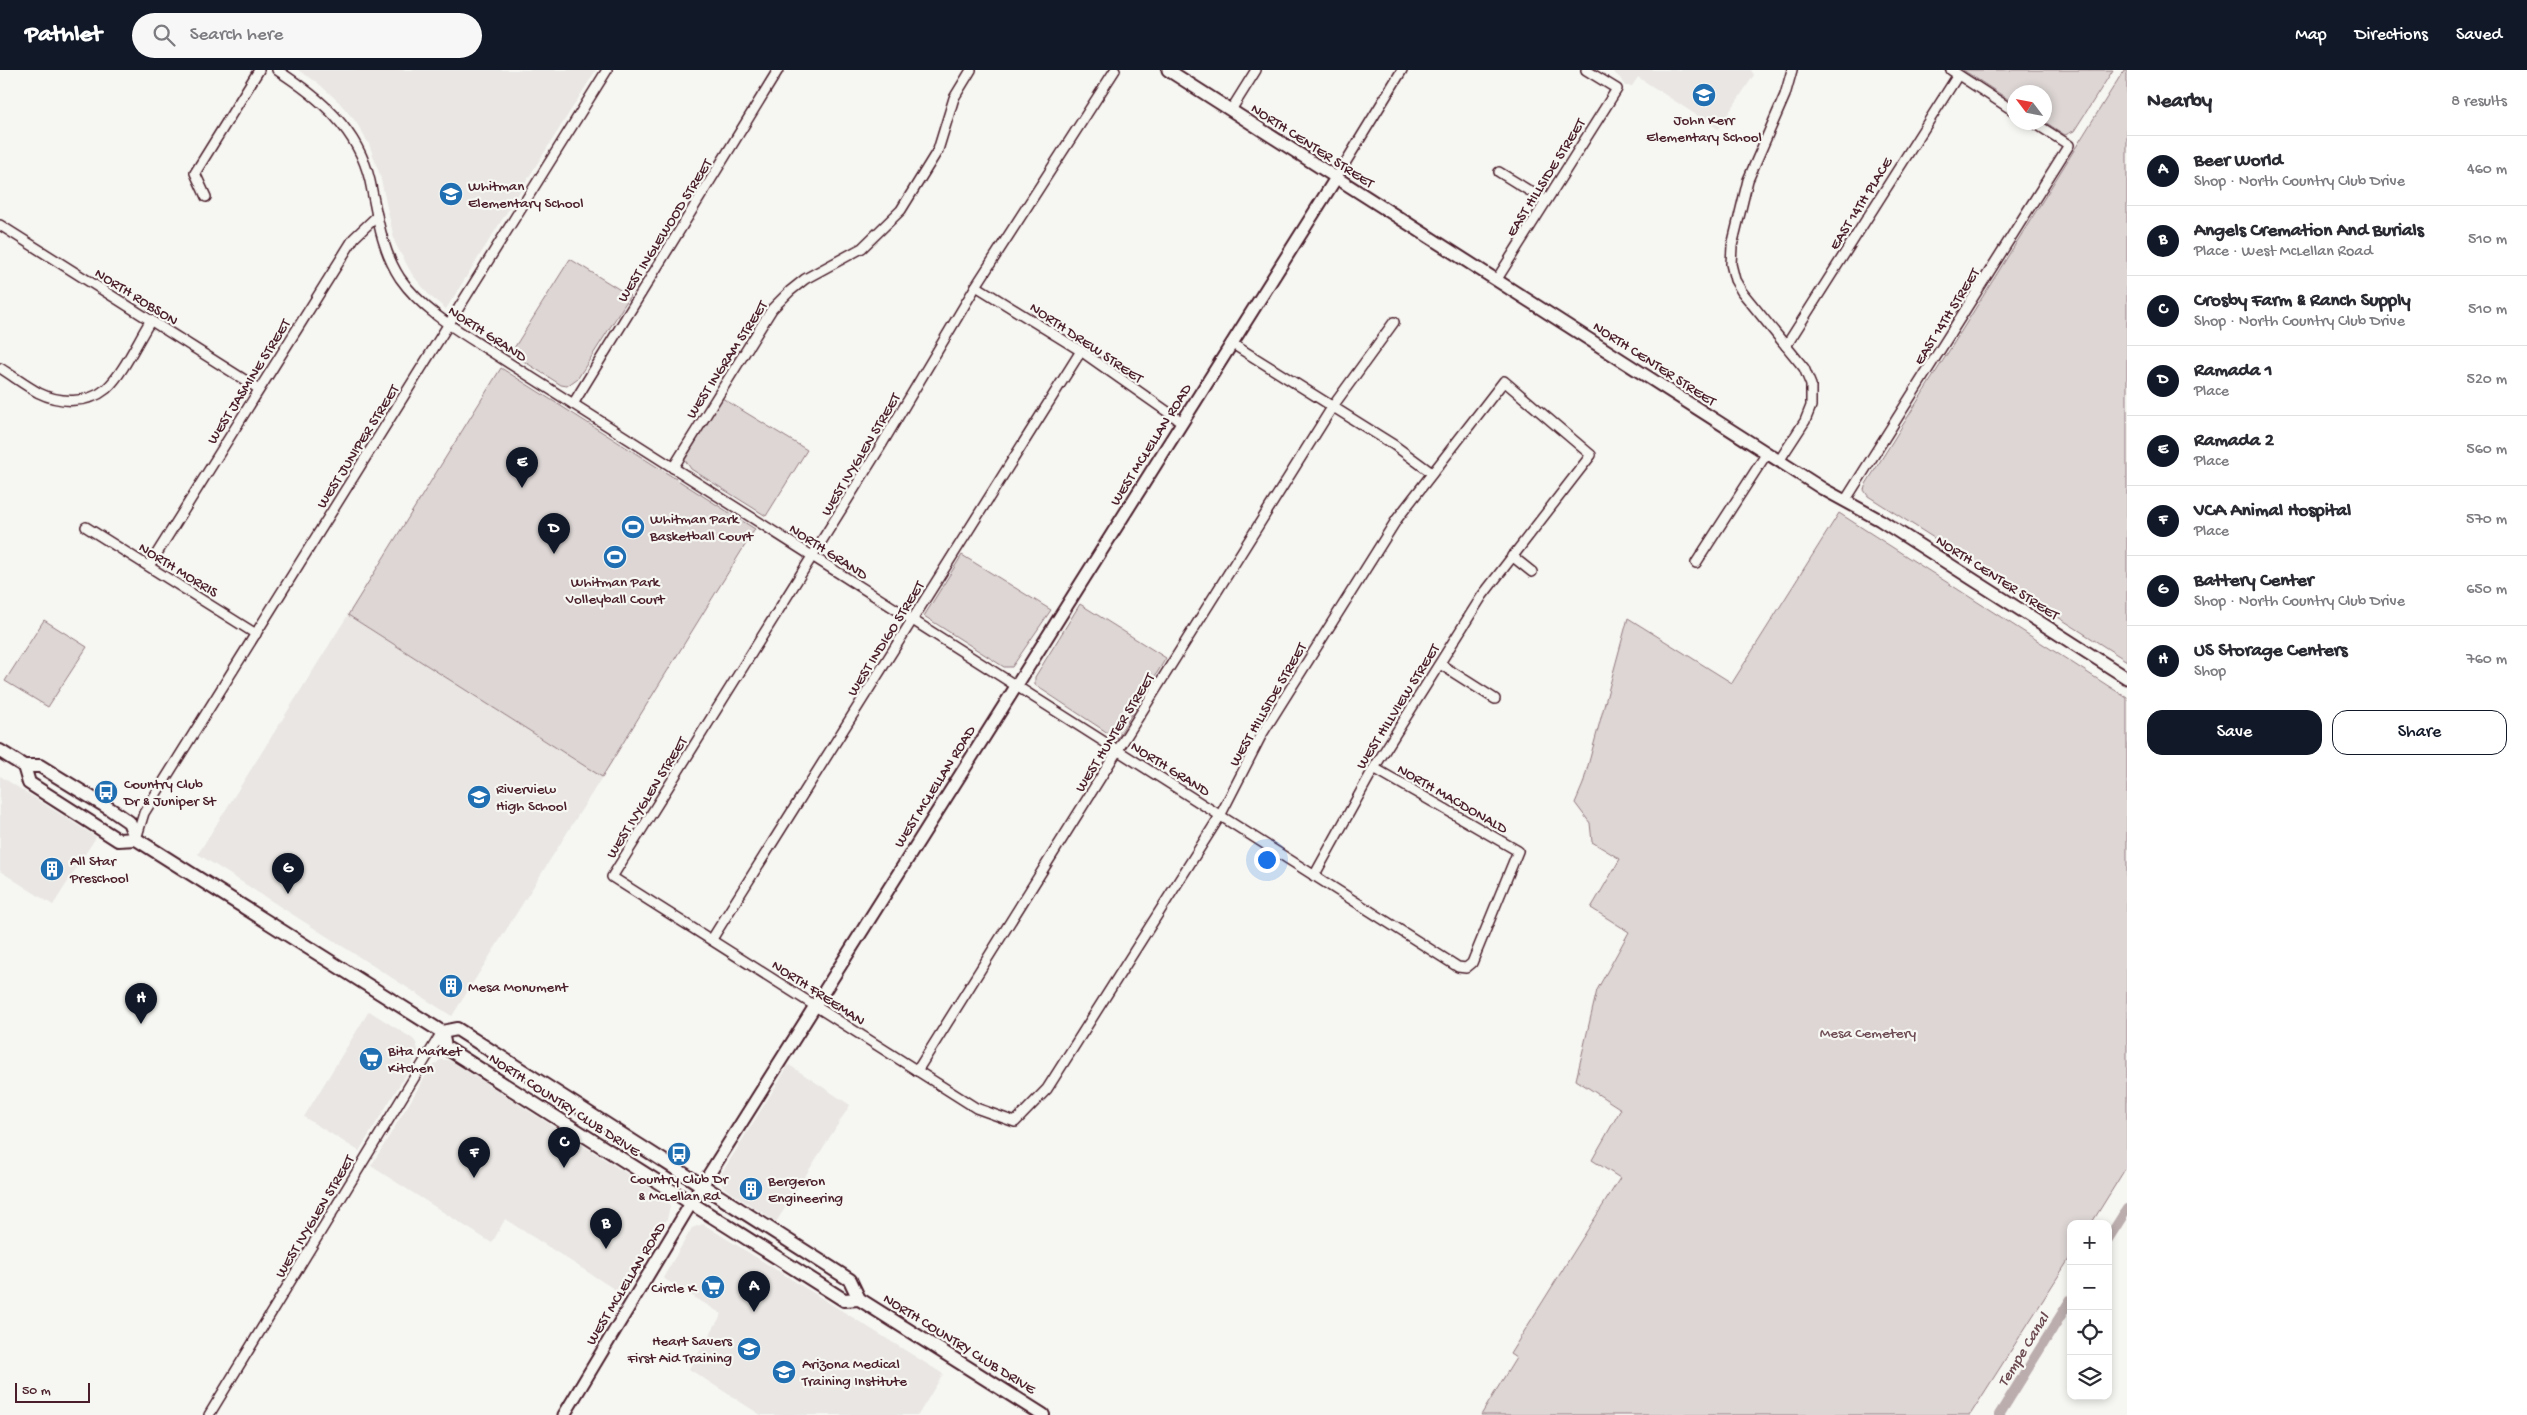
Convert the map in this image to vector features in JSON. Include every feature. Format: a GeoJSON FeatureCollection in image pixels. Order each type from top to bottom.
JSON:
{"type":"FeatureCollection","features":[{"type":"Feature","properties":{"kind":"main road","name":"NORTH COUNTRY CLUB DRIVE"},"geometry":{"type":"LineString","coordinates":[[0,751],[24,766],[40,766],[110,809],[129,822],[136,839],[442,1032],[457,1029],[850,1280],[860,1299],[1043,1415]]}},
{"type":"Feature","properties":{"kind":"main road","name":"NORTH COUNTRY CLUB DRIVE"},"geometry":{"type":"LineString","coordinates":[[24,766],[29,783],[118,840],[136,839]]}},
{"type":"Feature","properties":{"kind":"main road","name":"NORTH COUNTRY CLUB DRIVE"},"geometry":{"type":"LineString","coordinates":[[442,1032],[445,1047],[844,1300],[860,1299]]}},
{"type":"Feature","properties":{"kind":"street"},"geometry":{"type":"LineString","coordinates":[[206,196],[195,173],[259,70]]}},
{"type":"Feature","properties":{"kind":"street","name":"NORTH GRAND"},"geometry":{"type":"LineString","coordinates":[[277,70],[310,91],[346,127],[359,150],[369,179],[376,216],[385,248],[400,278],[423,305],[449,324],[573,404],[1014,686],[1458,966],[1466,968]]}},
{"type":"Feature","properties":{"kind":"street","name":"WEST JUNIPER STREET"},"geometry":{"type":"LineString","coordinates":[[136,839],[144,813],[607,70]]}},
{"type":"Feature","properties":{"kind":"street","name":"WEST INGLEWOOD STREET"},"geometry":{"type":"LineString","coordinates":[[573,404],[778,70]]}},
{"type":"Feature","properties":{"kind":"street","name":"WEST INGRAM STREET"},"geometry":{"type":"LineString","coordinates":[[673,468],[772,309],[790,291],[806,279],[862,248],[883,230],[907,202],[938,150],[954,98],[971,70]]}},
{"type":"Feature","properties":{"kind":"street","name":"WEST IVYGLEN STREET"},"geometry":{"type":"LineString","coordinates":[[612,877],[813,557],[976,286],[1115,70]]}},
{"type":"Feature","properties":{"kind":"street","name":"NORTH CENTER STREET"},"geometry":{"type":"LineString","coordinates":[[1168,70],[1779,461],[1880,520],[2127,678]]}},
{"type":"Feature","properties":{"kind":"street"},"geometry":{"type":"LineString","coordinates":[[1231,110],[1256,70]]}},
{"type":"Feature","properties":{"kind":"street"},"geometry":{"type":"LineString","coordinates":[[1336,178],[1402,70]]}},
{"type":"Feature","properties":{"kind":"street","name":"EAST HILLSIDE STREET"},"geometry":{"type":"LineString","coordinates":[[1497,279],[1617,90],[1586,70]]}},
{"type":"Feature","properties":{"kind":"street"},"geometry":{"type":"LineString","coordinates":[[1779,461],[1805,421],[1811,406],[1811,385],[1804,368],[1734,280],[1731,264],[1732,246],[1748,180],[1785,95],[1792,70]]}},
{"type":"Feature","properties":{"kind":"street"},"geometry":{"type":"LineString","coordinates":[[1954,72],[2007,106]]}},
{"type":"Feature","properties":{"kind":"street","name":"EAST 14TH PLACE"},"geometry":{"type":"LineString","coordinates":[[1786,346],[1954,72]]}},
{"type":"Feature","properties":{"kind":"street","name":"EAST 14TH STREET"},"geometry":{"type":"LineString","coordinates":[[1845,501],[2069,145],[2046,130]]}},
{"type":"Feature","properties":{"kind":"street"},"geometry":{"type":"LineString","coordinates":[[1499,172],[1546,202]]}},
{"type":"Feature","properties":{"kind":"street","name":"WEST MCLELLAN ROAD"},"geometry":{"type":"LineString","coordinates":[[564,1415],[691,1203],[814,1005],[1336,178]]}},
{"type":"Feature","properties":{"kind":"street","name":"WEST JASMINE STREET"},"geometry":{"type":"LineString","coordinates":[[149,566],[354,238],[376,216]]}},
{"type":"Feature","properties":{"kind":"street","name":"NORTH ROBSON"},"geometry":{"type":"LineString","coordinates":[[0,225],[259,389]]}},
{"type":"Feature","properties":{"kind":"street","name":"NORTH DREW STREET"},"geometry":{"type":"LineString","coordinates":[[976,286],[1081,351],[1182,422]]}},
{"type":"Feature","properties":{"kind":"street"},"geometry":{"type":"LineString","coordinates":[[0,368],[41,394],[63,401],[86,399],[105,389],[118,373],[151,320]]}},
{"type":"Feature","properties":{"kind":"street","name":"WEST HUNTER STREET"},"geometry":{"type":"LineString","coordinates":[[917,1071],[1333,406],[1394,322]]}},
{"type":"Feature","properties":{"kind":"street"},"geometry":{"type":"LineString","coordinates":[[1231,343],[1394,445],[1432,473]]}},
{"type":"Feature","properties":{"kind":"street","name":"WEST INDIGO STREET"},"geometry":{"type":"LineString","coordinates":[[712,939],[1081,351]]}},
{"type":"Feature","properties":{"kind":"street","name":"WEST HILLSIDE STREET"},"geometry":{"type":"LineString","coordinates":[[1015,1122],[1047,1089],[1220,816],[1262,734],[1396,519],[1504,381],[1591,455]]}},
{"type":"Feature","properties":{"kind":"street"},"geometry":{"type":"LineString","coordinates":[[1696,563],[1767,453]]}},
{"type":"Feature","properties":{"kind":"street","name":"WEST HILLVIEW STREET"},"geometry":{"type":"LineString","coordinates":[[1314,876],[1374,768],[1482,596],[1591,455]]}},
{"type":"Feature","properties":{"kind":"street","name":"NORTH MORRIS"},"geometry":{"type":"LineString","coordinates":[[86,527],[256,634]]}},
{"type":"Feature","properties":{"kind":"street"},"geometry":{"type":"LineString","coordinates":[[1512,556],[1532,572]]}},
{"type":"Feature","properties":{"kind":"street"},"geometry":{"type":"LineString","coordinates":[[1440,664],[1495,699]]}},
{"type":"Feature","properties":{"kind":"street","name":"NORTH MACDONALD"},"geometry":{"type":"LineString","coordinates":[[1374,768],[1518,852],[1472,963],[1466,968]]}},
{"type":"Feature","properties":{"kind":"street","name":"NORTH FREEMAN"},"geometry":{"type":"LineString","coordinates":[[612,877],[976,1108],[1015,1122]]}},
{"type":"Feature","properties":{"kind":"street","name":"WEST IVYGLEN STREET"},"geometry":{"type":"LineString","coordinates":[[209,1415],[442,1032]]}},
{"type":"Feature","properties":{"kind":"shaded area","name":"Whitman Elementary School"},"geometry":{"type":"Polygon","coordinates":[[[298,70],[596,70],[446,309],[430,296],[412,274],[395,243],[380,175],[369,144],[356,122],[339,102],[317,82],[298,70]]]}},
{"type":"Feature","properties":{"kind":"shaded area","name":"John Kerr Elementary School"},"geometry":{"type":"Polygon","coordinates":[[[1611,70],[1751,70],[1754,75],[1718,129],[1638,77],[1632,86],[1625,86],[1620,78],[1611,70]]]}},
{"type":"Feature","properties":{"kind":"shaded area","name":"Riverview High School"},"geometry":{"type":"Polygon","coordinates":[[[348,615],[602,777],[452,1016],[198,854],[348,615]]]}},
{"type":"Feature","properties":{"kind":"shaded area"},"geometry":{"type":"Polygon","coordinates":[[[0,776],[96,837],[53,905],[0,871],[0,776]]]}},
{"type":"Feature","properties":{"kind":"shaded area"},"geometry":{"type":"Polygon","coordinates":[[[369,1011],[413,1039],[419,1053],[359,1151],[304,1117],[369,1011]]]}},
{"type":"Feature","properties":{"kind":"shaded area"},"geometry":{"type":"Polygon","coordinates":[[[440,1060],[448,1060],[454,1063],[668,1200],[670,1206],[667,1219],[622,1294],[505,1219],[492,1243],[371,1166],[430,1069],[440,1060]]]}},
{"type":"Feature","properties":{"kind":"shaded area"},"geometry":{"type":"Polygon","coordinates":[[[789,1065],[850,1105],[776,1222],[726,1189],[722,1185],[720,1176],[789,1065]]]}},
{"type":"Feature","properties":{"kind":"shaded area"},"geometry":{"type":"Polygon","coordinates":[[[703,1224],[943,1374],[918,1415],[761,1415],[689,1369],[722,1314],[663,1278],[692,1228],[703,1224]]]}},
{"type":"Feature","properties":{"kind":"green space"},"geometry":{"type":"Polygon","coordinates":[[[1963,70],[2113,70],[2074,131],[2065,135],[2052,127],[2052,85],[2007,85],[2007,98],[1963,70]]]}},
{"type":"Feature","properties":{"kind":"green space"},"geometry":{"type":"Polygon","coordinates":[[[2124,70],[2127,70],[2127,661],[1868,496],[1864,490],[2124,70]]]}},
{"type":"Feature","properties":{"kind":"green space"},"geometry":{"type":"Polygon","coordinates":[[[570,259],[630,296],[578,378],[567,386],[561,385],[511,353],[570,259]]]}},
{"type":"Feature","properties":{"kind":"green space"},"geometry":{"type":"Polygon","coordinates":[[[501,368],[755,529],[602,777],[348,615],[501,368]]]}},
{"type":"Feature","properties":{"kind":"green space"},"geometry":{"type":"Polygon","coordinates":[[[722,398],[807,450],[766,516],[691,469],[685,460],[722,398]]]}},
{"type":"Feature","properties":{"kind":"green space","name":"Mesa Cemetery"},"geometry":{"type":"Polygon","coordinates":[[[1839,513],[2127,698],[2127,1166],[2093,1220],[2067,1220],[2067,1262],[1970,1415],[1481,1415],[1516,1358],[1510,1354],[1620,1178],[1592,1160],[1621,1109],[1576,1080],[1597,990],[1629,932],[1591,908],[1620,859],[1592,842],[1590,823],[1575,803],[1583,784],[1628,618],[1732,683],[1839,513]]]}},
{"type":"Feature","properties":{"kind":"green space"},"geometry":{"type":"Polygon","coordinates":[[[962,555],[1051,610],[1012,667],[1004,667],[924,616],[962,555]]]}},
{"type":"Feature","properties":{"kind":"green space"},"geometry":{"type":"Polygon","coordinates":[[[1080,604],[1166,658],[1117,739],[1035,685],[1035,677],[1080,604]]]}},
{"type":"Feature","properties":{"kind":"green space"},"geometry":{"type":"Polygon","coordinates":[[[44,620],[87,647],[48,707],[5,681],[44,620]]]}},
{"type":"Feature","properties":{"kind":"waterway","name":"Tempe Canal"},"geometry":{"type":"LineString","coordinates":[[2112,1233],[2127,1209]]}},
{"type":"Feature","properties":{"kind":"waterway","name":"Tempe Canal"},"geometry":{"type":"LineString","coordinates":[[1999,1415],[2067,1305]]}},
{"type":"Feature","properties":{"kind":"place","name":"John Kerr Elementary School"},"geometry":{"type":"Point","coordinates":[1704,95]}},
{"type":"Feature","properties":{"kind":"place","name":"Whitman Elementary School"},"geometry":{"type":"Point","coordinates":[451,194]}},
{"type":"Feature","properties":{"kind":"place","name":"Ramada 2"},"geometry":{"type":"Point","coordinates":[522,488]}},
{"type":"Feature","properties":{"kind":"place","name":"Whitman Park Basketball Court"},"geometry":{"type":"Point","coordinates":[633,527]}},
{"type":"Feature","properties":{"kind":"place","name":"Ramada 1"},"geometry":{"type":"Point","coordinates":[554,554]}},
{"type":"Feature","properties":{"kind":"place","name":"Whitman Park Volleyball Court"},"geometry":{"type":"Point","coordinates":[615,557]}},
{"type":"Feature","properties":{"kind":"place","name":"Country Club Dr & Juniper St"},"geometry":{"type":"Point","coordinates":[106,792]}},
{"type":"Feature","properties":{"kind":"place","name":"Riverview High School"},"geometry":{"type":"Point","coordinates":[479,797]}},
{"type":"Feature","properties":{"kind":"place","name":"All Star Preschool"},"geometry":{"type":"Point","coordinates":[52,869]}},
{"type":"Feature","properties":{"kind":"place","name":"Battery Center"},"geometry":{"type":"Point","coordinates":[288,894]}},
{"type":"Feature","properties":{"kind":"place","name":"Mesa Monument"},"geometry":{"type":"Point","coordinates":[451,986]}},
{"type":"Feature","properties":{"kind":"place","name":"US Storage Centers"},"geometry":{"type":"Point","coordinates":[141,1024]}},
{"type":"Feature","properties":{"kind":"place","name":"Bita Market Kitchen"},"geometry":{"type":"Point","coordinates":[371,1059]}},
{"type":"Feature","properties":{"kind":"place","name":"Country Club Dr & McLellan Rd"},"geometry":{"type":"Point","coordinates":[679,1154]}},
{"type":"Feature","properties":{"kind":"place","name":"Crosby Farm & Ranch Supply"},"geometry":{"type":"Point","coordinates":[564,1168]}},
{"type":"Feature","properties":{"kind":"place","name":"VCA Animal Hospital"},"geometry":{"type":"Point","coordinates":[474,1178]}},
{"type":"Feature","properties":{"kind":"place","name":"Bergeron Engineering"},"geometry":{"type":"Point","coordinates":[751,1189]}},
{"type":"Feature","properties":{"kind":"place","name":"Angels Cremation And Burials"},"geometry":{"type":"Point","coordinates":[606,1249]}},
{"type":"Feature","properties":{"kind":"place","name":"Circle K"},"geometry":{"type":"Point","coordinates":[713,1287]}},
{"type":"Feature","properties":{"kind":"place","name":"Beer World"},"geometry":{"type":"Point","coordinates":[754,1312]}},
{"type":"Feature","properties":{"kind":"place","name":"Heart Savers First Aid Training"},"geometry":{"type":"Point","coordinates":[749,1349]}},
{"type":"Feature","properties":{"kind":"place","name":"Arizona Medical Training Institute"},"geometry":{"type":"Point","coordinates":[784,1372]}}]}
